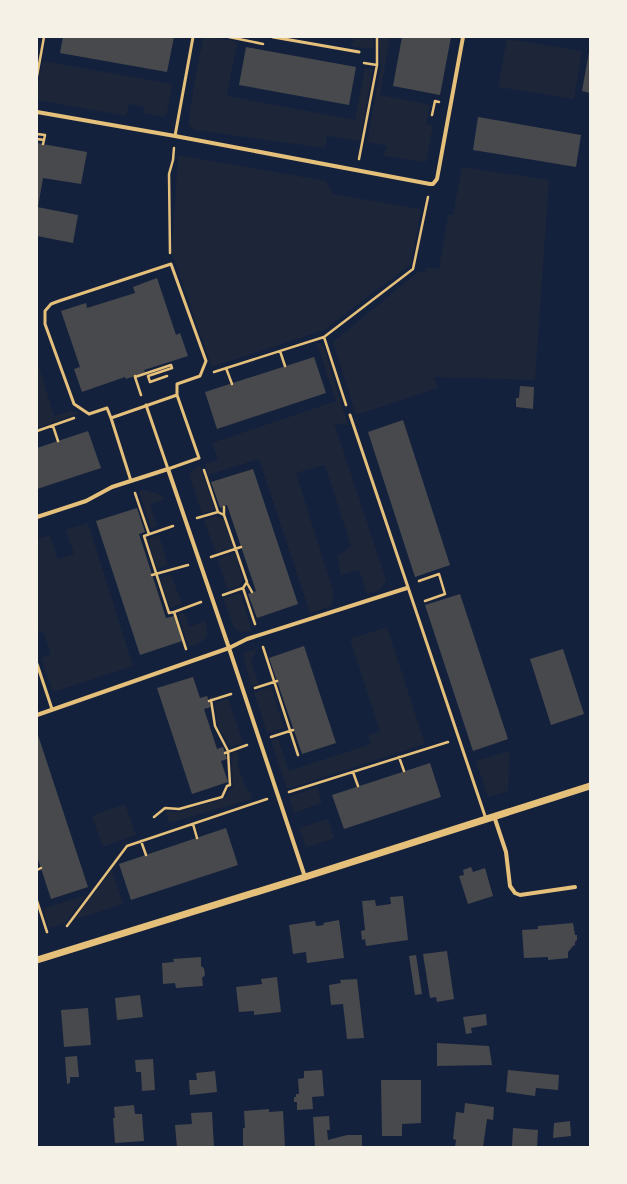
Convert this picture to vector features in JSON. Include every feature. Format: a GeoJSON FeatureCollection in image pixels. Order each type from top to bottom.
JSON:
{"type":"FeatureCollection","features":[{"type":"Feature","properties":{"kind":"street"},"geometry":{"type":"LineString","coordinates":[[37,112],[175,136],[430,184],[436,182],[463,37]]}},
{"type":"Feature","properties":{"kind":"street"},"geometry":{"type":"LineString","coordinates":[[37,517],[86,500],[112,487],[168,469],[305,877]]}},
{"type":"Feature","properties":{"kind":"street"},"geometry":{"type":"LineString","coordinates":[[37,715],[229,648],[258,635],[407,588]]}},
{"type":"Feature","properties":{"kind":"street"},"geometry":{"type":"LineString","coordinates":[[37,960],[305,877],[590,786]]}},
{"type":"Feature","properties":{"kind":"street"},"geometry":{"type":"LineString","coordinates":[[494,816],[506,852],[510,886],[515,893],[520,895],[575,887]]}},
{"type":"Feature","properties":{"kind":"lane"},"geometry":{"type":"LineString","coordinates":[[175,136],[193,37]]}},
{"type":"Feature","properties":{"kind":"lane"},"geometry":{"type":"LineString","coordinates":[[273,37],[359,52]]}},
{"type":"Feature","properties":{"kind":"lane"},"geometry":{"type":"LineString","coordinates":[[130,481],[107,408],[89,414],[74,404],[45,324],[45,311],[51,304],[59,301],[171,264],[206,361],[200,376],[177,384],[177,395],[199,458],[168,469],[146,406]]}},
{"type":"Feature","properties":{"kind":"lane"},"geometry":{"type":"LineString","coordinates":[[111,418],[177,395]]}},
{"type":"Feature","properties":{"kind":"lane"},"geometry":{"type":"LineString","coordinates":[[350,415],[486,819]]}},
{"type":"Feature","properties":{"kind":"lane"},"geometry":{"type":"LineString","coordinates":[[37,664],[52,709]]}},
{"type":"Feature","properties":{"kind":"path"},"geometry":{"type":"LineString","coordinates":[[37,76],[44,37]]}},
{"type":"Feature","properties":{"kind":"path"},"geometry":{"type":"LineString","coordinates":[[357,170],[377,65],[377,37]]}},
{"type":"Feature","properties":{"kind":"path"},"geometry":{"type":"LineString","coordinates":[[432,115],[434,101],[441,102]]}},
{"type":"Feature","properties":{"kind":"path"},"geometry":{"type":"LineString","coordinates":[[37,134],[45,135],[43,144]]}},
{"type":"Feature","properties":{"kind":"path"},"geometry":{"type":"LineString","coordinates":[[171,264],[169,174],[173,160],[175,136]]}},
{"type":"Feature","properties":{"kind":"path"},"geometry":{"type":"LineString","coordinates":[[37,139],[44,140]]}},
{"type":"Feature","properties":{"kind":"path"},"geometry":{"type":"LineString","coordinates":[[200,376],[324,337],[413,269],[428,197]]}},
{"type":"Feature","properties":{"kind":"path"},"geometry":{"type":"LineString","coordinates":[[324,337],[350,415]]}},
{"type":"Feature","properties":{"kind":"path"},"geometry":{"type":"LineString","coordinates":[[280,351],[285,366]]}},
{"type":"Feature","properties":{"kind":"path"},"geometry":{"type":"LineString","coordinates":[[135,398],[142,396],[135,376],[171,365],[172,368],[148,376],[150,382],[175,373],[177,384]]}},
{"type":"Feature","properties":{"kind":"path"},"geometry":{"type":"LineString","coordinates":[[226,368],[232,384]]}},
{"type":"Feature","properties":{"kind":"path"},"geometry":{"type":"LineString","coordinates":[[37,431],[89,414]]}},
{"type":"Feature","properties":{"kind":"path"},"geometry":{"type":"LineString","coordinates":[[53,426],[58,441]]}},
{"type":"Feature","properties":{"kind":"path"},"geometry":{"type":"LineString","coordinates":[[199,458],[218,512]]}},
{"type":"Feature","properties":{"kind":"path"},"geometry":{"type":"LineString","coordinates":[[130,481],[149,534]]}},
{"type":"Feature","properties":{"kind":"path"},"geometry":{"type":"LineString","coordinates":[[224,506],[224,515],[247,582],[252,592]]}},
{"type":"Feature","properties":{"kind":"path"},"geometry":{"type":"LineString","coordinates":[[170,617],[143,534],[149,534],[218,512],[224,515]]}},
{"type":"Feature","properties":{"kind":"path"},"geometry":{"type":"LineString","coordinates":[[247,582],[244,588],[298,755]]}},
{"type":"Feature","properties":{"kind":"path"},"geometry":{"type":"LineString","coordinates":[[169,613],[244,588]]}},
{"type":"Feature","properties":{"kind":"path"},"geometry":{"type":"LineString","coordinates":[[174,612],[190,662]]}},
{"type":"Feature","properties":{"kind":"path"},"geometry":{"type":"LineString","coordinates":[[154,817],[165,808],[179,809],[222,797],[227,786],[230,785],[228,751],[215,726],[212,700]]}},
{"type":"Feature","properties":{"kind":"path"},"geometry":{"type":"LineString","coordinates":[[67,926],[127,846],[399,757],[459,739]]}},
{"type":"Feature","properties":{"kind":"path"},"geometry":{"type":"LineString","coordinates":[[399,757],[404,771]]}},
{"type":"Feature","properties":{"kind":"path"},"geometry":{"type":"LineString","coordinates":[[353,772],[358,786]]}},
{"type":"Feature","properties":{"kind":"path"},"geometry":{"type":"LineString","coordinates":[[193,824],[197,838]]}},
{"type":"Feature","properties":{"kind":"path"},"geometry":{"type":"LineString","coordinates":[[141,842],[146,855]]}},
{"type":"Feature","properties":{"kind":"path"},"geometry":{"type":"LineString","coordinates":[[37,870],[41,868]]}},
{"type":"Feature","properties":{"kind":"path"},"geometry":{"type":"LineString","coordinates":[[37,901],[47,932]]}},
{"type":"Feature","properties":{"kind":"shaded area"},"geometry":{"type":"Polygon","coordinates":[[[205,37],[213,37],[237,42],[227,96],[355,120],[365,68],[373,69],[360,141],[327,136],[325,148],[194,130],[189,125],[189,121],[193,90],[203,39],[205,37]]]}},
{"type":"Feature","properties":{"kind":"shaded area"},"geometry":{"type":"Polygon","coordinates":[[[339,37],[373,37],[374,49],[350,46],[355,40],[339,37]]]}},
{"type":"Feature","properties":{"kind":"shaded area"},"geometry":{"type":"Polygon","coordinates":[[[379,37],[390,37],[380,95],[430,105],[426,124],[433,125],[426,162],[384,156],[387,146],[367,142],[381,66],[379,37]]]}},
{"type":"Feature","properties":{"kind":"shaded area"},"geometry":{"type":"Polygon","coordinates":[[[507,39],[582,51],[574,99],[498,87],[507,39]]]}},
{"type":"Feature","properties":{"kind":"shaded area"},"geometry":{"type":"Polygon","coordinates":[[[43,61],[172,84],[167,113],[164,117],[143,113],[144,107],[129,104],[126,116],[37,100],[37,91],[43,61]]]}},
{"type":"Feature","properties":{"kind":"shaded area"},"geometry":{"type":"Polygon","coordinates":[[[178,155],[326,181],[333,194],[421,209],[411,264],[324,330],[212,367],[172,254],[178,155]]]}},
{"type":"Feature","properties":{"kind":"shaded area"},"geometry":{"type":"Polygon","coordinates":[[[462,167],[549,180],[535,380],[434,377],[438,388],[356,415],[333,342],[419,271],[425,272],[426,267],[439,269],[448,215],[453,215],[462,167]]]}},
{"type":"Feature","properties":{"kind":"shaded area"},"geometry":{"type":"Polygon","coordinates":[[[317,343],[324,347],[348,425],[334,423],[386,580],[380,590],[367,594],[359,570],[341,575],[337,556],[351,546],[325,465],[296,473],[334,594],[331,606],[310,613],[259,459],[208,475],[205,464],[218,460],[212,443],[336,401],[317,343]]]}},
{"type":"Feature","properties":{"kind":"shaded area"},"geometry":{"type":"Polygon","coordinates":[[[37,360],[54,416],[70,411],[80,413],[37,428],[37,360]]]}},
{"type":"Feature","properties":{"kind":"shaded area"},"geometry":{"type":"Polygon","coordinates":[[[200,466],[215,510],[202,514],[189,474],[200,466]]]}},
{"type":"Feature","properties":{"kind":"shaded area"},"geometry":{"type":"Polygon","coordinates":[[[144,490],[158,494],[165,499],[150,504],[157,526],[151,528],[139,491],[144,490]]]}},
{"type":"Feature","properties":{"kind":"shaded area"},"geometry":{"type":"Polygon","coordinates":[[[216,516],[224,519],[233,547],[216,553],[204,520],[216,516]]]}},
{"type":"Feature","properties":{"kind":"shaded area"},"geometry":{"type":"Polygon","coordinates":[[[88,523],[133,666],[53,692],[41,658],[51,655],[43,631],[37,632],[37,539],[50,535],[58,559],[74,554],[66,530],[88,523]]]}},
{"type":"Feature","properties":{"kind":"shaded area"},"geometry":{"type":"Polygon","coordinates":[[[159,535],[168,565],[157,569],[147,539],[159,535]]]}},
{"type":"Feature","properties":{"kind":"shaded area"},"geometry":{"type":"Polygon","coordinates":[[[235,553],[243,580],[239,586],[228,590],[217,559],[235,553]]]}},
{"type":"Feature","properties":{"kind":"shaded area"},"geometry":{"type":"Polygon","coordinates":[[[171,574],[182,604],[170,608],[160,578],[171,574]]]}},
{"type":"Feature","properties":{"kind":"shaded area"},"geometry":{"type":"Polygon","coordinates":[[[240,593],[252,631],[243,632],[234,628],[223,598],[240,593]]]}},
{"type":"Feature","properties":{"kind":"shaded area"},"geometry":{"type":"Polygon","coordinates":[[[184,612],[189,627],[205,621],[207,627],[207,636],[203,641],[189,647],[178,614],[184,612]]]}},
{"type":"Feature","properties":{"kind":"shaded area"},"geometry":{"type":"Polygon","coordinates":[[[387,627],[425,744],[287,789],[271,741],[278,739],[289,771],[371,744],[368,735],[380,732],[350,639],[387,627]]]}},
{"type":"Feature","properties":{"kind":"shaded area"},"geometry":{"type":"Polygon","coordinates":[[[258,648],[251,661],[259,684],[251,686],[243,653],[258,648]]]}},
{"type":"Feature","properties":{"kind":"shaded area"},"geometry":{"type":"Polygon","coordinates":[[[271,687],[284,728],[267,733],[254,692],[271,687]]]}},
{"type":"Feature","properties":{"kind":"shaded area"},"geometry":{"type":"Polygon","coordinates":[[[228,698],[243,743],[230,747],[218,726],[215,703],[228,698]]]}},
{"type":"Feature","properties":{"kind":"shaded area"},"geometry":{"type":"Polygon","coordinates":[[[237,751],[239,760],[237,763],[245,787],[249,790],[252,799],[169,823],[166,811],[179,812],[226,798],[230,789],[233,788],[231,753],[237,751]]]}},
{"type":"Feature","properties":{"kind":"shaded area"},"geometry":{"type":"Polygon","coordinates":[[[510,751],[508,791],[488,797],[476,761],[510,751]]]}},
{"type":"Feature","properties":{"kind":"shaded area"},"geometry":{"type":"Polygon","coordinates":[[[317,787],[322,803],[294,813],[289,797],[317,787]]]}},
{"type":"Feature","properties":{"kind":"shaded area"},"geometry":{"type":"Polygon","coordinates":[[[125,804],[136,835],[103,847],[92,816],[125,804]]]}},
{"type":"Feature","properties":{"kind":"shaded area"},"geometry":{"type":"Polygon","coordinates":[[[328,819],[334,838],[306,848],[299,828],[328,819]]]}},
{"type":"Feature","properties":{"kind":"shaded area"},"geometry":{"type":"Polygon","coordinates":[[[112,870],[123,904],[73,920],[112,870]]]}},
{"type":"Feature","properties":{"kind":"shaded area"},"geometry":{"type":"Polygon","coordinates":[[[86,895],[65,923],[49,928],[43,909],[86,895]]]}},
{"type":"Feature","properties":{"kind":"building"},"geometry":{"type":"Polygon","coordinates":[[[63,37],[174,37],[167,72],[60,53],[63,37]]]}},
{"type":"Feature","properties":{"kind":"building"},"geometry":{"type":"Polygon","coordinates":[[[402,37],[451,37],[440,95],[393,86],[402,37]]]}},
{"type":"Feature","properties":{"kind":"building"},"geometry":{"type":"Polygon","coordinates":[[[246,47],[356,67],[349,105],[239,85],[246,47]]]}},
{"type":"Feature","properties":{"kind":"building"},"geometry":{"type":"Polygon","coordinates":[[[590,52],[590,93],[582,91],[590,52]]]}},
{"type":"Feature","properties":{"kind":"building"},"geometry":{"type":"Polygon","coordinates":[[[478,117],[581,135],[576,167],[473,150],[478,117]]]}},
{"type":"Feature","properties":{"kind":"building"},"geometry":{"type":"Polygon","coordinates":[[[37,143],[87,152],[81,184],[43,178],[38,207],[37,143]]]}},
{"type":"Feature","properties":{"kind":"building"},"geometry":{"type":"Polygon","coordinates":[[[37,207],[78,215],[73,243],[37,236],[37,207]]]}},
{"type":"Feature","properties":{"kind":"building"},"geometry":{"type":"Polygon","coordinates":[[[157,278],[176,335],[180,333],[188,356],[144,370],[145,372],[135,376],[126,379],[125,377],[82,392],[74,369],[80,367],[61,311],[86,303],[87,308],[135,293],[133,287],[157,278]]]}},
{"type":"Feature","properties":{"kind":"building"},"geometry":{"type":"Polygon","coordinates":[[[314,357],[326,393],[217,429],[205,392],[314,357]]]}},
{"type":"Feature","properties":{"kind":"building"},"geometry":{"type":"Polygon","coordinates":[[[520,386],[534,387],[533,409],[516,407],[516,398],[519,398],[520,386]]]}},
{"type":"Feature","properties":{"kind":"building"},"geometry":{"type":"Polygon","coordinates":[[[403,420],[450,565],[415,577],[368,432],[403,420]]]}},
{"type":"Feature","properties":{"kind":"building"},"geometry":{"type":"Polygon","coordinates":[[[88,431],[101,468],[37,489],[37,448],[88,431]]]}},
{"type":"Feature","properties":{"kind":"building"},"geometry":{"type":"Polygon","coordinates":[[[253,469],[298,604],[257,618],[248,594],[256,591],[227,505],[220,508],[211,482],[253,469]]]}},
{"type":"Feature","properties":{"kind":"building"},"geometry":{"type":"Polygon","coordinates":[[[137,508],[145,532],[139,534],[166,618],[174,616],[182,641],[140,655],[96,521],[137,508]]]}},
{"type":"Feature","properties":{"kind":"building"},"geometry":{"type":"Polygon","coordinates":[[[460,594],[508,739],[473,751],[425,605],[460,594]]]}},
{"type":"Feature","properties":{"kind":"building"},"geometry":{"type":"Polygon","coordinates":[[[304,646],[336,743],[302,754],[269,658],[304,646]]]}},
{"type":"Feature","properties":{"kind":"building"},"geometry":{"type":"Polygon","coordinates":[[[563,649],[584,714],[551,725],[530,659],[563,649]]]}},
{"type":"Feature","properties":{"kind":"building"},"geometry":{"type":"Polygon","coordinates":[[[193,677],[200,698],[207,696],[211,707],[204,709],[217,749],[223,747],[227,759],[221,761],[228,782],[192,794],[157,688],[193,677]]]}},
{"type":"Feature","properties":{"kind":"building"},"geometry":{"type":"Polygon","coordinates":[[[37,732],[88,887],[51,899],[37,856],[37,732]]]}},
{"type":"Feature","properties":{"kind":"building"},"geometry":{"type":"Polygon","coordinates":[[[430,763],[441,797],[344,829],[332,795],[430,763]]]}},
{"type":"Feature","properties":{"kind":"building"},"geometry":{"type":"Polygon","coordinates":[[[226,828],[238,865],[131,900],[119,864],[226,828]]]}},
{"type":"Feature","properties":{"kind":"building"},"geometry":{"type":"Polygon","coordinates":[[[471,867],[473,872],[485,868],[493,896],[468,904],[459,876],[464,875],[463,870],[471,867]]]}},
{"type":"Feature","properties":{"kind":"building"},"geometry":{"type":"Polygon","coordinates":[[[403,896],[408,940],[366,946],[365,939],[362,940],[361,931],[365,930],[362,901],[375,900],[376,906],[391,904],[390,897],[403,896]]]}},
{"type":"Feature","properties":{"kind":"building"},"geometry":{"type":"Polygon","coordinates":[[[339,920],[344,958],[307,963],[306,952],[293,954],[289,925],[315,921],[316,926],[339,920]]]}},
{"type":"Feature","properties":{"kind":"building"},"geometry":{"type":"Polygon","coordinates":[[[573,923],[577,940],[575,945],[568,952],[568,958],[548,960],[548,957],[524,958],[522,930],[538,929],[538,926],[573,923]]]}},
{"type":"Feature","properties":{"kind":"building"},"geometry":{"type":"Polygon","coordinates":[[[447,951],[454,999],[437,1002],[436,997],[430,998],[423,954],[447,951]]]}},
{"type":"Feature","properties":{"kind":"building"},"geometry":{"type":"Polygon","coordinates":[[[416,955],[422,994],[415,995],[409,956],[416,955]]]}},
{"type":"Feature","properties":{"kind":"building"},"geometry":{"type":"Polygon","coordinates":[[[201,957],[201,966],[204,968],[205,975],[202,978],[203,986],[176,988],[175,983],[163,984],[162,963],[174,962],[173,959],[201,957]]]}},
{"type":"Feature","properties":{"kind":"building"},"geometry":{"type":"Polygon","coordinates":[[[277,977],[281,1012],[254,1015],[254,1011],[239,1012],[236,987],[262,984],[261,979],[277,977]]]}},
{"type":"Feature","properties":{"kind":"building"},"geometry":{"type":"Polygon","coordinates":[[[357,979],[364,1038],[347,1039],[343,1004],[331,1005],[329,985],[341,983],[340,980],[357,979]]]}},
{"type":"Feature","properties":{"kind":"building"},"geometry":{"type":"Polygon","coordinates":[[[140,995],[143,1017],[117,1020],[115,998],[140,995]]]}},
{"type":"Feature","properties":{"kind":"building"},"geometry":{"type":"Polygon","coordinates":[[[88,1008],[91,1045],[64,1047],[61,1010],[88,1008]]]}},
{"type":"Feature","properties":{"kind":"building"},"geometry":{"type":"Polygon","coordinates":[[[486,1014],[487,1025],[471,1028],[472,1033],[466,1034],[463,1017],[486,1014]]]}},
{"type":"Feature","properties":{"kind":"building"},"geometry":{"type":"Polygon","coordinates":[[[437,1043],[489,1046],[492,1065],[437,1066],[437,1043]]]}},
{"type":"Feature","properties":{"kind":"building"},"geometry":{"type":"Polygon","coordinates":[[[77,1056],[79,1077],[70,1077],[70,1083],[67,1084],[65,1057],[77,1056]]]}},
{"type":"Feature","properties":{"kind":"building"},"geometry":{"type":"Polygon","coordinates":[[[153,1059],[155,1090],[142,1091],[141,1072],[136,1072],[135,1060],[153,1059]]]}},
{"type":"Feature","properties":{"kind":"building"},"geometry":{"type":"Polygon","coordinates":[[[322,1070],[324,1096],[312,1097],[313,1109],[297,1110],[297,1102],[294,1102],[294,1097],[296,1097],[296,1094],[299,1094],[298,1079],[304,1078],[304,1071],[322,1070]]]}},
{"type":"Feature","properties":{"kind":"building"},"geometry":{"type":"Polygon","coordinates":[[[508,1070],[559,1075],[558,1090],[536,1088],[535,1096],[506,1092],[508,1070]]]}},
{"type":"Feature","properties":{"kind":"building"},"geometry":{"type":"Polygon","coordinates":[[[215,1071],[217,1092],[190,1095],[189,1080],[197,1080],[196,1073],[215,1071]]]}},
{"type":"Feature","properties":{"kind":"building"},"geometry":{"type":"Polygon","coordinates":[[[381,1080],[421,1080],[421,1123],[402,1124],[402,1136],[382,1136],[381,1080]]]}},
{"type":"Feature","properties":{"kind":"building"},"geometry":{"type":"Polygon","coordinates":[[[465,1103],[494,1107],[493,1120],[487,1119],[483,1147],[455,1147],[456,1140],[453,1139],[456,1112],[464,1113],[465,1103]]]}},
{"type":"Feature","properties":{"kind":"building"},"geometry":{"type":"Polygon","coordinates":[[[134,1105],[135,1114],[142,1114],[144,1141],[115,1143],[113,1118],[115,1118],[114,1107],[134,1105]]]}},
{"type":"Feature","properties":{"kind":"building"},"geometry":{"type":"Polygon","coordinates":[[[269,1109],[269,1112],[283,1111],[285,1147],[243,1147],[243,1128],[245,1128],[244,1111],[269,1109]]]}},
{"type":"Feature","properties":{"kind":"building"},"geometry":{"type":"Polygon","coordinates":[[[212,1112],[214,1147],[177,1147],[175,1125],[192,1124],[191,1113],[212,1112]]]}},
{"type":"Feature","properties":{"kind":"building"},"geometry":{"type":"Polygon","coordinates":[[[329,1116],[330,1130],[327,1130],[328,1140],[347,1135],[362,1135],[362,1147],[315,1147],[313,1117],[329,1116]]]}},
{"type":"Feature","properties":{"kind":"building"},"geometry":{"type":"Polygon","coordinates":[[[570,1121],[571,1136],[553,1138],[554,1123],[570,1121]]]}},
{"type":"Feature","properties":{"kind":"building"},"geometry":{"type":"Polygon","coordinates":[[[513,1128],[538,1130],[537,1147],[512,1147],[513,1128]]]}}]}
